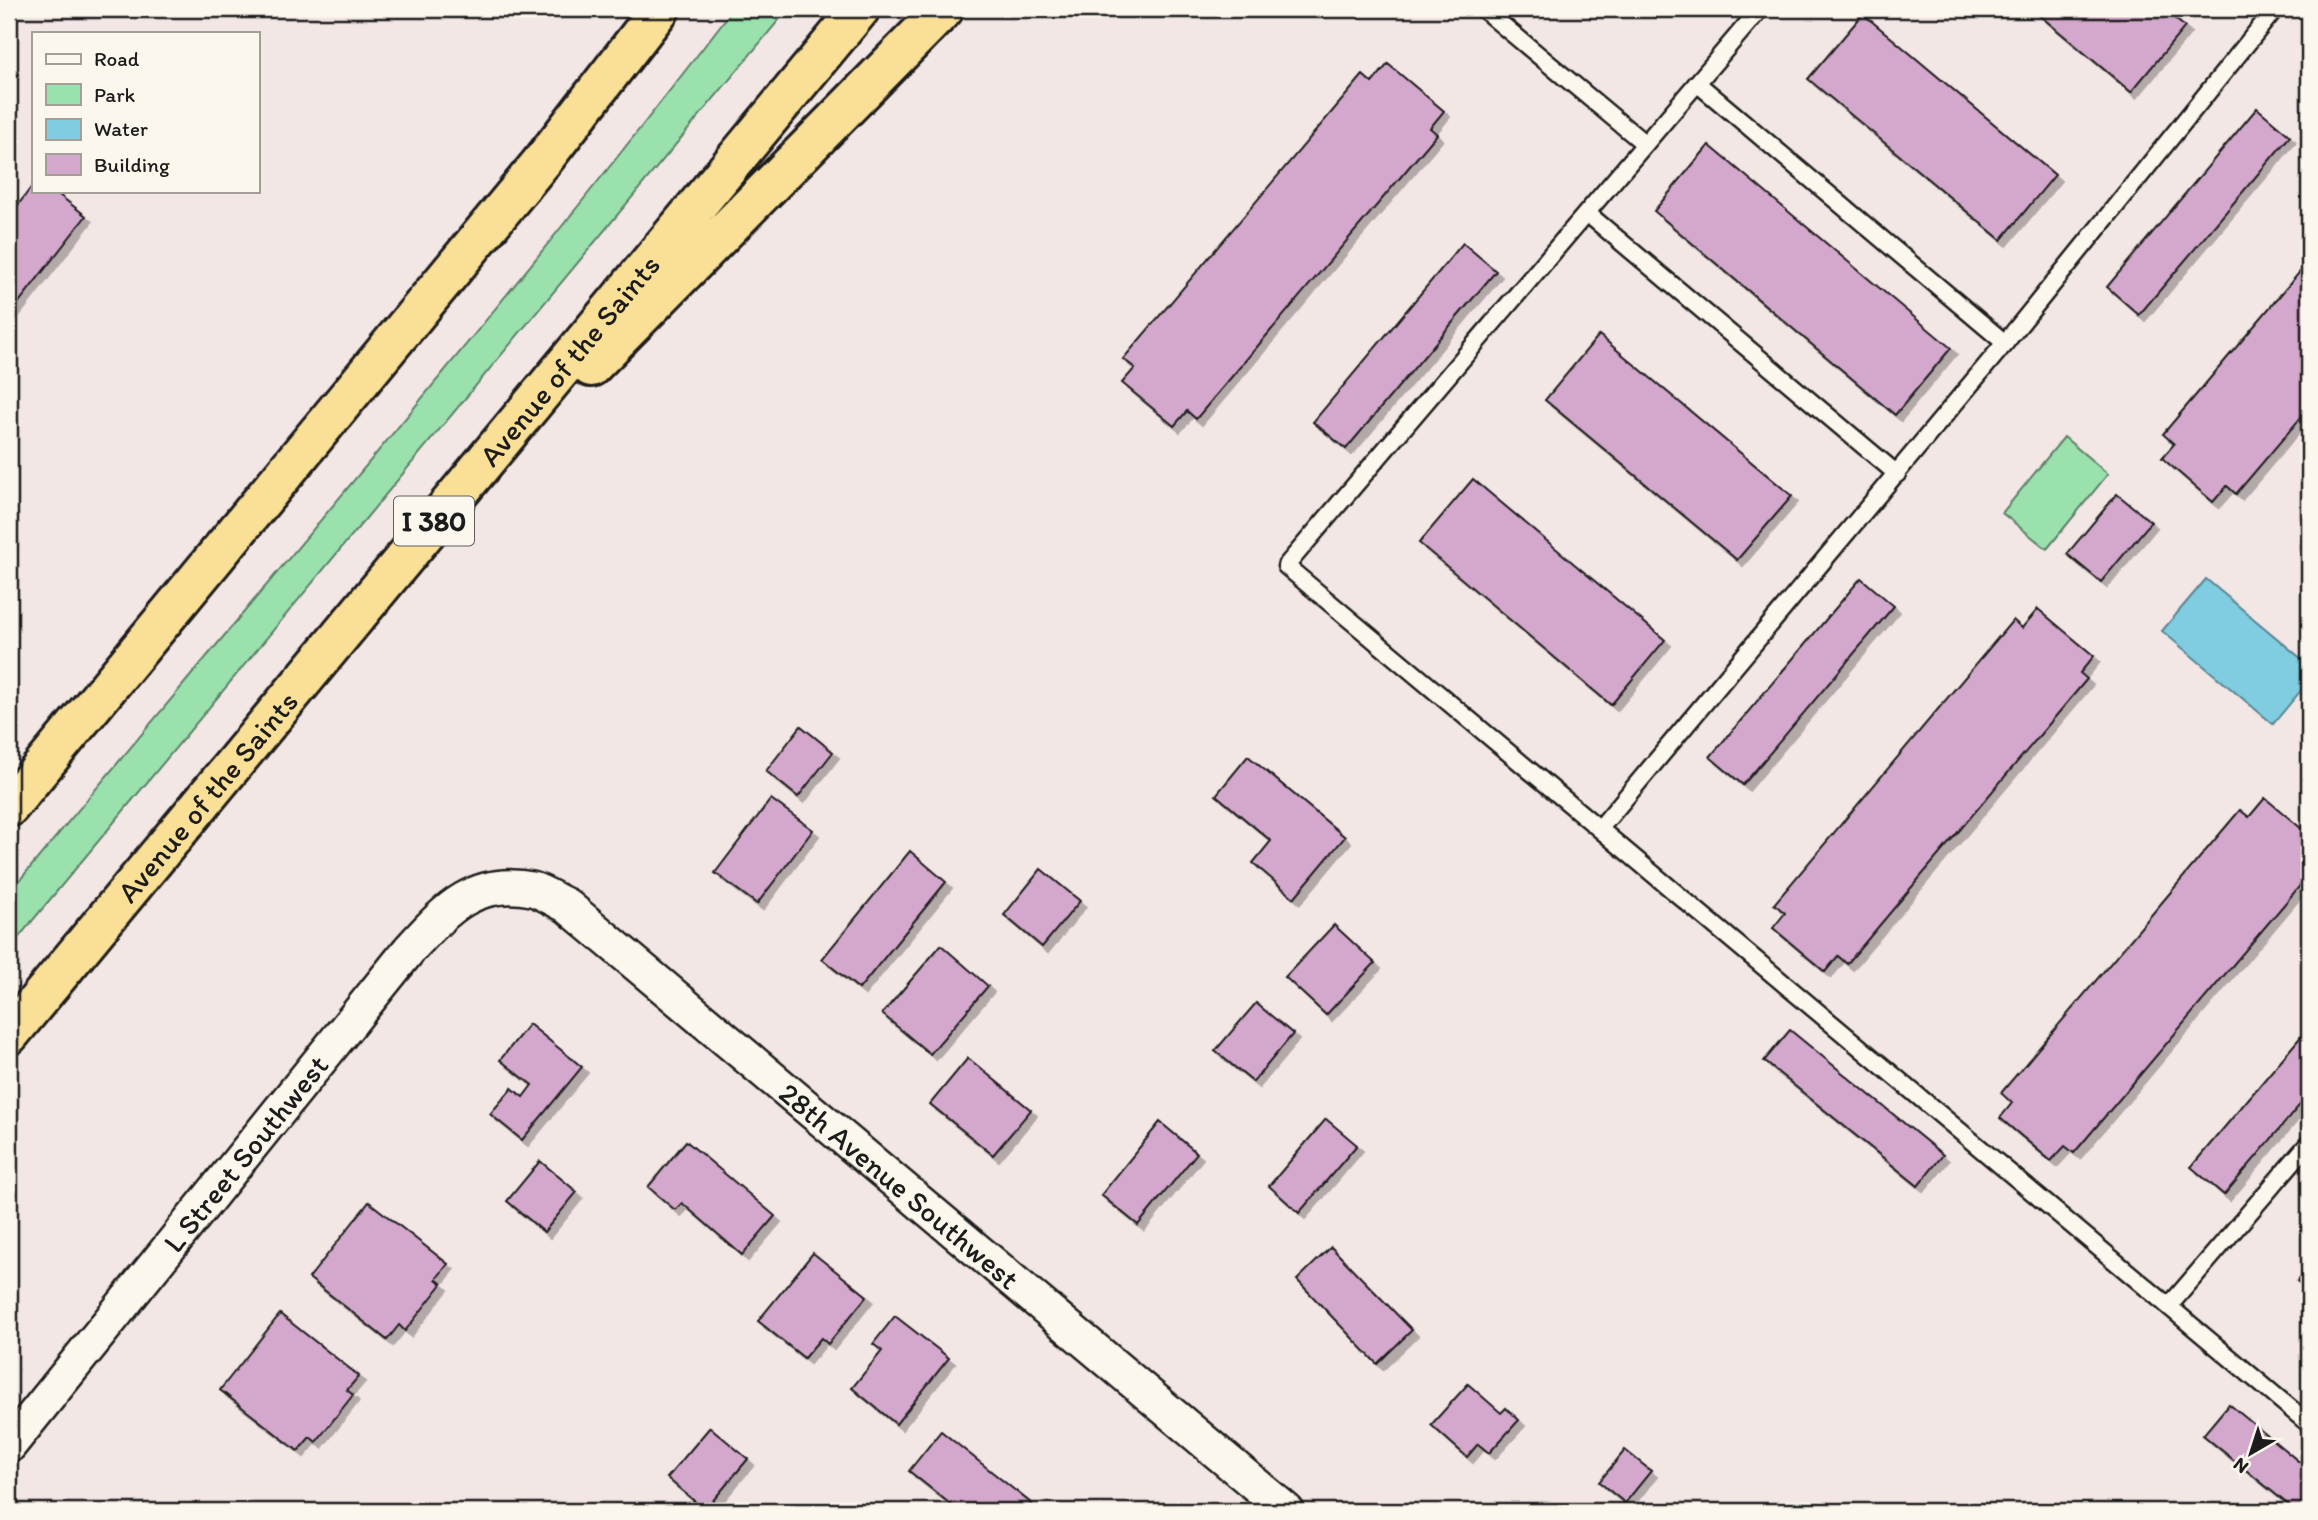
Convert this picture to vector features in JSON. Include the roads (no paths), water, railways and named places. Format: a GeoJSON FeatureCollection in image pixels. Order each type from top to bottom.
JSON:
{"type":"FeatureCollection","features":[{"type":"Feature","properties":{"kind":"highway"},"geometry":{"type":"LineString","coordinates":[[544,159],[635,9]]}},
{"type":"Feature","properties":{"kind":"highway"},"geometry":{"type":"LineString","coordinates":[[9,807],[544,159],[660,9]]}},
{"type":"Feature","properties":{"kind":"highway","name":"Avenue of the Saints"},"geometry":{"type":"LineString","coordinates":[[9,1035],[860,9]]}},
{"type":"Feature","properties":{"kind":"highway"},"geometry":{"type":"LineString","coordinates":[[403,558],[944,9]]}},
{"type":"Feature","properties":{"kind":"street","name":"L Street Southwest"},"geometry":{"type":"LineString","coordinates":[[9,1446],[409,950],[442,914],[470,892],[500,889]]}},
{"type":"Feature","properties":{"kind":"street","name":"28th Avenue Southwest"},"geometry":{"type":"LineString","coordinates":[[500,889],[532,890],[566,905],[1287,1511]]}},
{"type":"Feature","properties":{"kind":"lane"},"geometry":{"type":"LineString","coordinates":[[1483,9],[1645,144]]}},
{"type":"Feature","properties":{"kind":"lane"},"geometry":{"type":"LineString","coordinates":[[1760,9],[1286,566],[1601,827],[2309,1424]]}},
{"type":"Feature","properties":{"kind":"lane"},"geometry":{"type":"LineString","coordinates":[[1601,827],[2006,343],[2275,9]]}},
{"type":"Feature","properties":{"kind":"lane"},"geometry":{"type":"LineString","coordinates":[[1697,83],[2006,343]]}},
{"type":"Feature","properties":{"kind":"lane"},"geometry":{"type":"LineString","coordinates":[[1588,214],[1897,474]]}},
{"type":"Feature","properties":{"kind":"lane"},"geometry":{"type":"LineString","coordinates":[[2169,1306],[2309,1143]]}},
{"type":"Feature","properties":{"kind":"water"},"geometry":{"type":"Polygon","coordinates":[[[2206,579],[2309,665],[2309,681],[2273,724],[2162,631],[2206,579]]]}}]}
